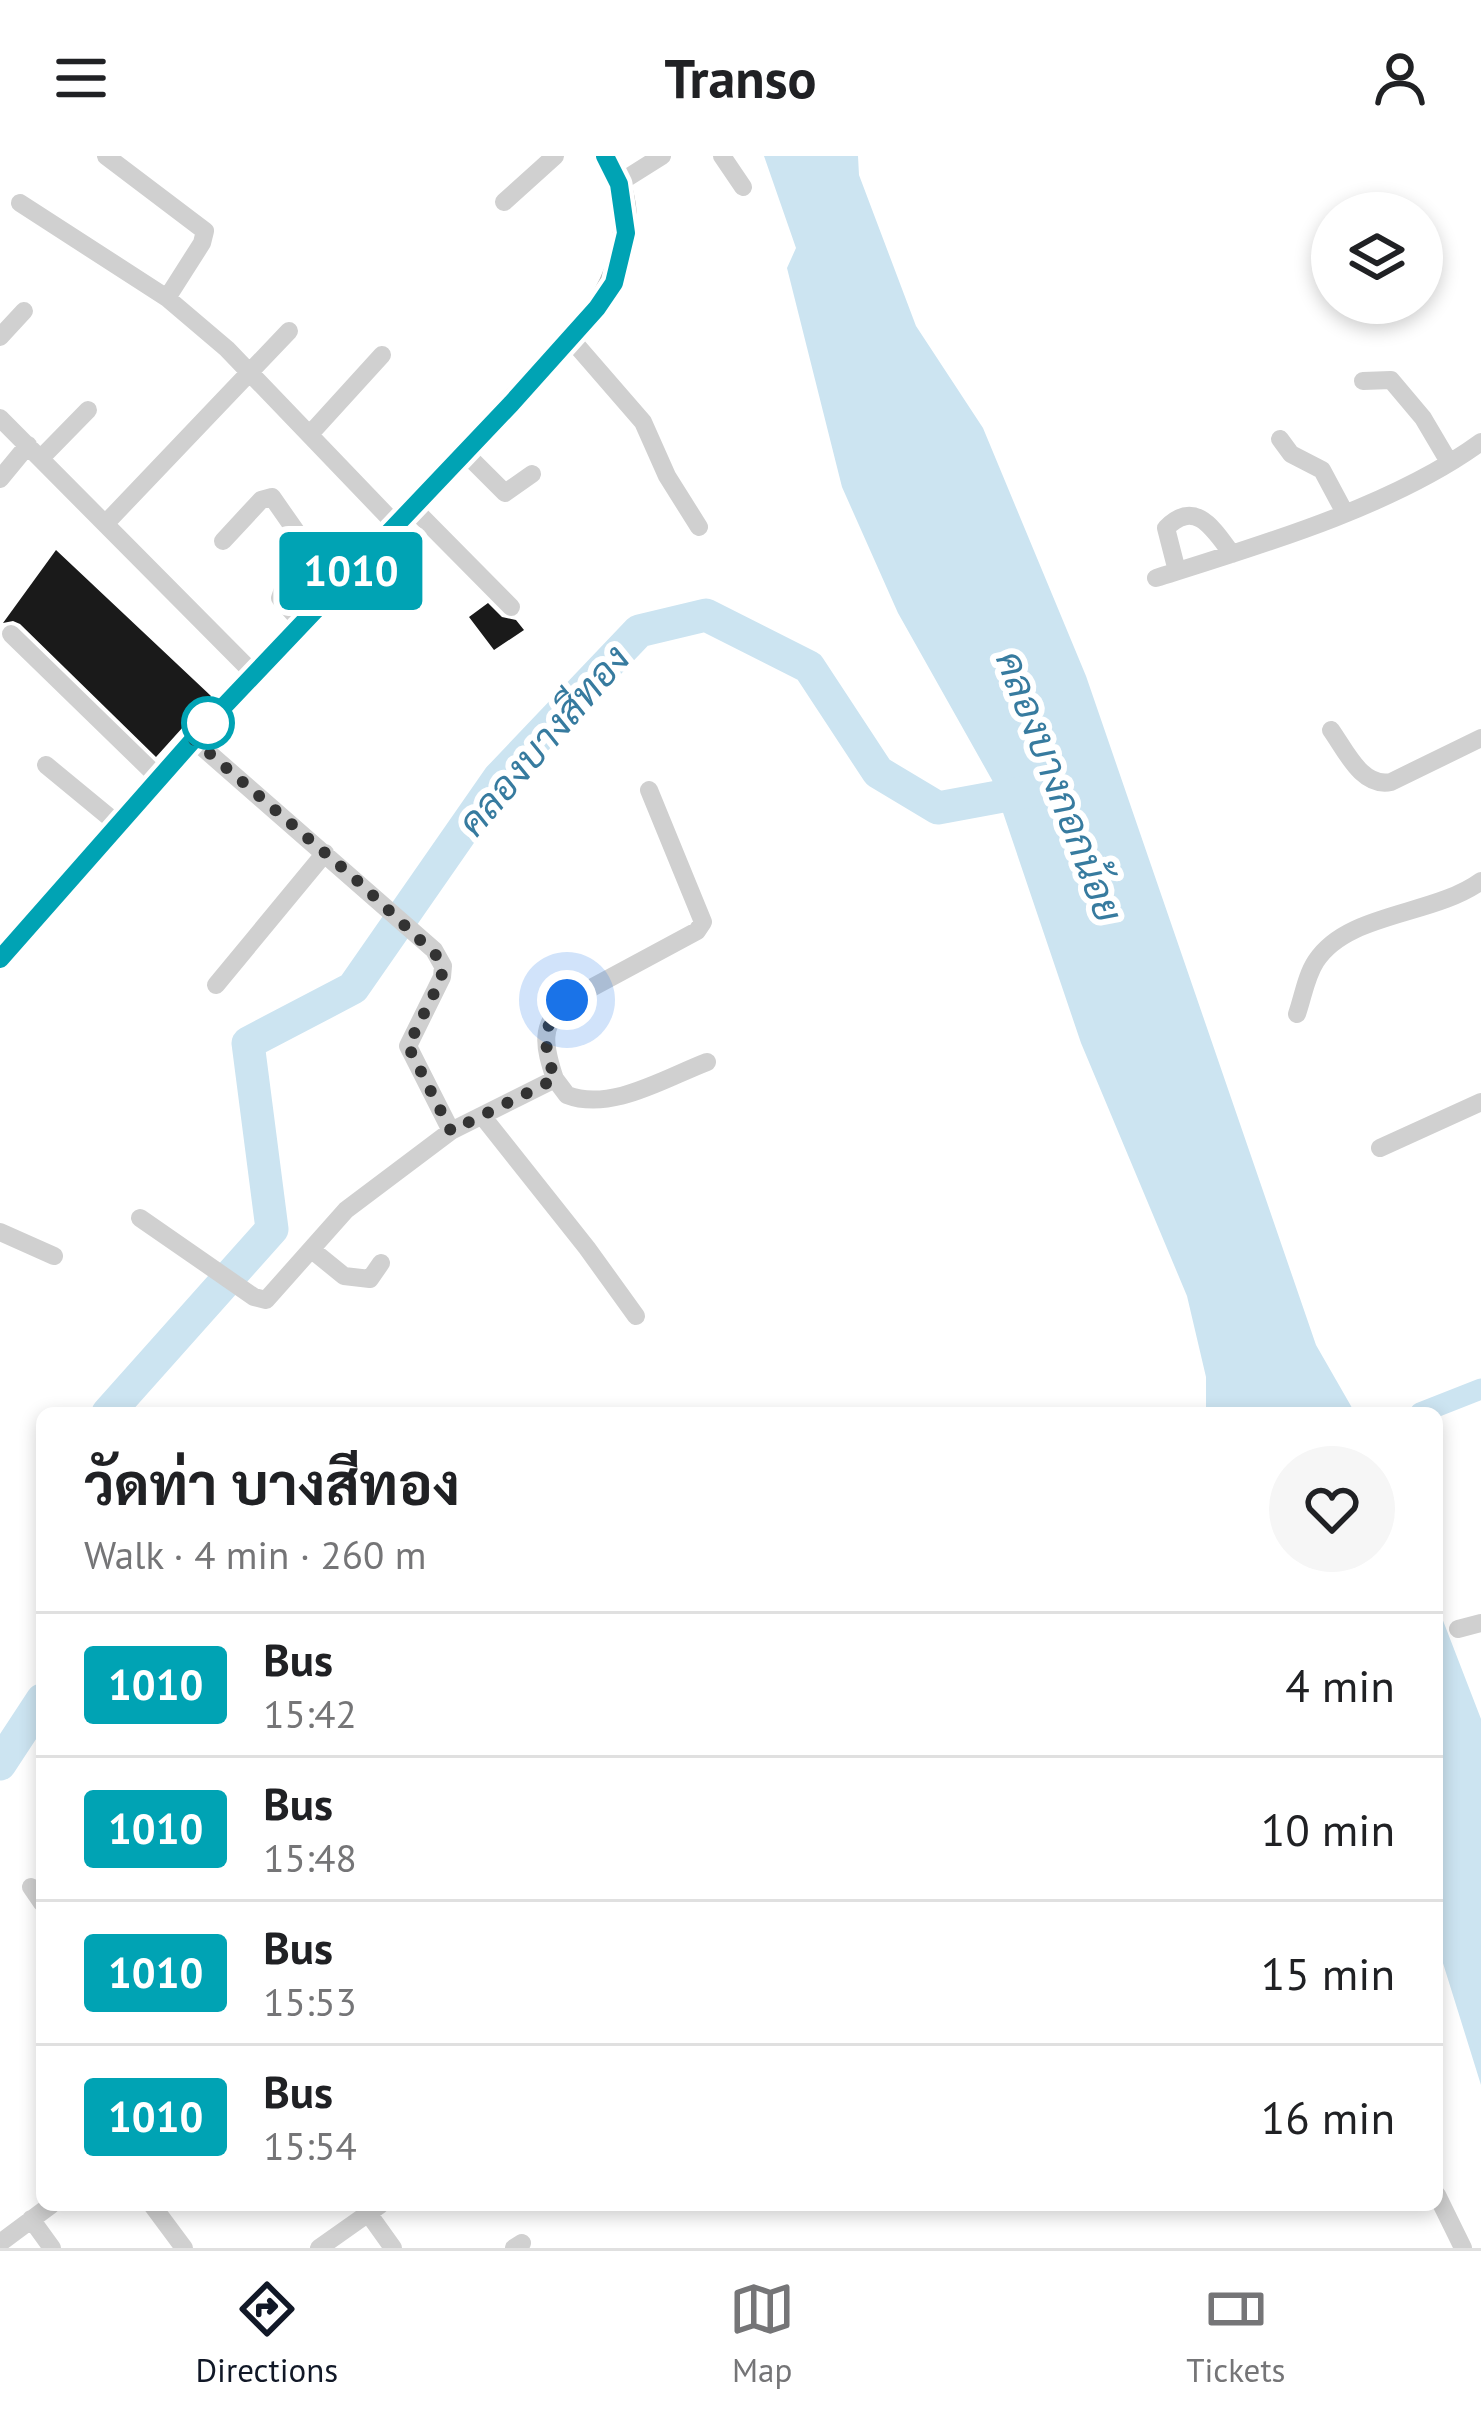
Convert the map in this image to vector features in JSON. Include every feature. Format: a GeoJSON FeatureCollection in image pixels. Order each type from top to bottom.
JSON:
{"type":"FeatureCollection","features":[{"type":"Feature","properties":{"kind":"main road"},"geometry":{"type":"LineString","coordinates":[[0,959],[194,740],[597,308],[614,283],[626,233],[619,184],[605,156]]}},
{"type":"Feature","properties":{"kind":"street"},"geometry":{"type":"LineString","coordinates":[[106,156],[205,231],[167,298]]}},
{"type":"Feature","properties":{"kind":"street"},"geometry":{"type":"LineString","coordinates":[[503,202],[555,156]]}},
{"type":"Feature","properties":{"kind":"street"},"geometry":{"type":"LineString","coordinates":[[619,184],[662,156]]}},
{"type":"Feature","properties":{"kind":"street"},"geometry":{"type":"LineString","coordinates":[[722,156],[743,187]]}},
{"type":"Feature","properties":{"kind":"street"},"geometry":{"type":"LineString","coordinates":[[20,203],[167,298],[251,369],[398,523],[511,607]]}},
{"type":"Feature","properties":{"kind":"street"},"geometry":{"type":"LineString","coordinates":[[0,337],[24,311]]}},
{"type":"Feature","properties":{"kind":"street"},"geometry":{"type":"LineString","coordinates":[[106,524],[289,331]]}},
{"type":"Feature","properties":{"kind":"street"},"geometry":{"type":"LineString","coordinates":[[571,339],[644,422],[667,476],[699,527]]}},
{"type":"Feature","properties":{"kind":"street"},"geometry":{"type":"LineString","coordinates":[[311,434],[382,355]]}},
{"type":"Feature","properties":{"kind":"street"},"geometry":{"type":"LineString","coordinates":[[1363,381],[1391,380],[1423,418],[1449,462]]}},
{"type":"Feature","properties":{"kind":"street"},"geometry":{"type":"LineString","coordinates":[[0,479],[88,410]]}},
{"type":"Feature","properties":{"kind":"street"},"geometry":{"type":"LineString","coordinates":[[0,418],[255,675]]}},
{"type":"Feature","properties":{"kind":"street"},"geometry":{"type":"LineString","coordinates":[[1280,439],[1291,454],[1322,470],[1345,513]]}},
{"type":"Feature","properties":{"kind":"street"},"geometry":{"type":"LineString","coordinates":[[1156,578],[1345,513],[1481,442]]}},
{"type":"Feature","properties":{"kind":"street"},"geometry":{"type":"LineString","coordinates":[[465,453],[505,493],[532,474]]}},
{"type":"Feature","properties":{"kind":"street"},"geometry":{"type":"LineString","coordinates":[[223,541],[261,500],[272,497],[314,557],[341,581]]}},
{"type":"Feature","properties":{"kind":"street"},"geometry":{"type":"LineString","coordinates":[[1178,572],[1166,537],[1166,528],[1174,520],[1192,515],[1206,519],[1232,554]]}},
{"type":"Feature","properties":{"kind":"street"},"geometry":{"type":"LineString","coordinates":[[398,523],[419,601]]}},
{"type":"Feature","properties":{"kind":"street"},"geometry":{"type":"LineString","coordinates":[[302,623],[280,598],[314,557]]}},
{"type":"Feature","properties":{"kind":"street"},"geometry":{"type":"LineString","coordinates":[[11,634],[160,779]]}},
{"type":"Feature","properties":{"kind":"street"},"geometry":{"type":"LineString","coordinates":[[1331,730],[1366,778],[1378,785],[1481,738]]}},
{"type":"Feature","properties":{"kind":"street"},"geometry":{"type":"LineString","coordinates":[[194,740],[428,944],[442,966],[442,977],[408,1046],[451,1131]]}},
{"type":"Feature","properties":{"kind":"street"},"geometry":{"type":"LineString","coordinates":[[46,765],[119,826]]}},
{"type":"Feature","properties":{"kind":"street"},"geometry":{"type":"LineString","coordinates":[[649,790],[704,922],[697,931],[567,1000],[553,1013],[544,1045],[555,1079],[567,1095],[592,1101],[613,1099],[707,1062]]}},
{"type":"Feature","properties":{"kind":"street"},"geometry":{"type":"LineString","coordinates":[[216,985],[325,853]]}},
{"type":"Feature","properties":{"kind":"street"},"geometry":{"type":"LineString","coordinates":[[1298,1014],[1312,966],[1331,941],[1436,905],[1481,881]]}},
{"type":"Feature","properties":{"kind":"street"},"geometry":{"type":"LineString","coordinates":[[140,1218],[260,1300],[270,1297],[346,1210],[451,1131],[555,1079]]}},
{"type":"Feature","properties":{"kind":"street"},"geometry":{"type":"LineString","coordinates":[[1380,1148],[1481,1102]]}},
{"type":"Feature","properties":{"kind":"street"},"geometry":{"type":"LineString","coordinates":[[483,1117],[636,1316]]}},
{"type":"Feature","properties":{"kind":"street"},"geometry":{"type":"LineString","coordinates":[[0,1232],[54,1256]]}},
{"type":"Feature","properties":{"kind":"street"},"geometry":{"type":"LineString","coordinates":[[312,1250],[344,1276],[360,1279],[370,1279],[381,1262]]}},
{"type":"Feature","properties":{"kind":"street"},"geometry":{"type":"LineString","coordinates":[[1458,1629],[1481,1622]]}},
{"type":"Feature","properties":{"kind":"street"},"geometry":{"type":"LineString","coordinates":[[1443,2207],[1463,2248]]}},
{"type":"Feature","properties":{"kind":"street"},"geometry":{"type":"LineString","coordinates":[[0,2242],[42,2211]]}},
{"type":"Feature","properties":{"kind":"street"},"geometry":{"type":"LineString","coordinates":[[156,2211],[184,2248]]}},
{"type":"Feature","properties":{"kind":"street"},"geometry":{"type":"LineString","coordinates":[[319,2248],[371,2211]]}},
{"type":"Feature","properties":{"kind":"street"},"geometry":{"type":"LineString","coordinates":[[375,2211],[392,2248]]}},
{"type":"Feature","properties":{"kind":"street"},"geometry":{"type":"LineString","coordinates":[[31,2219],[52,2248]]}},
{"type":"Feature","properties":{"kind":"water","name":"คลองบางกอกน้อย"},"geometry":{"type":"Polygon","coordinates":[[[764,156],[858,156],[859,175],[916,326],[983,428],[1086,676],[1316,1345],[1352,1407],[1206,1407],[1206,1377],[1187,1296],[1081,1043],[992,780],[898,613],[842,487],[787,268],[796,248],[764,156]]]}},
{"type":"Feature","properties":{"kind":"water"},"geometry":{"type":"Polygon","coordinates":[[[1443,1621],[1481,1719],[1481,2085],[1443,1963],[1443,1621]]]}},
{"type":"Feature","properties":{"kind":"building"},"geometry":{"type":"Polygon","coordinates":[[[56,550],[211,696],[156,757],[20,624],[3,623],[56,550]]]}},
{"type":"Feature","properties":{"kind":"building"},"geometry":{"type":"Polygon","coordinates":[[[488,603],[524,630],[494,650],[469,617],[488,603]]]}},
{"type":"Feature","properties":{"kind":"waterway","name":"คลองบางสีทอง"},"geometry":{"type":"LineString","coordinates":[[113,1407],[272,1229],[248,1043],[353,988],[499,778],[639,631],[706,615],[809,667],[878,772],[938,808],[1041,789]]}},
{"type":"Feature","properties":{"kind":"waterway"},"geometry":{"type":"LineString","coordinates":[[1435,1407],[1481,1389]]}},
{"type":"Feature","properties":{"kind":"waterway","name":"คลองบางสีทอง"},"geometry":{"type":"LineString","coordinates":[[0,1764],[36,1709]]}},
{"type":"Feature","properties":{"kind":"bus line","name":"1010"},"geometry":{"type":"LineString","coordinates":[[0,959],[209,722],[597,308],[614,283],[626,233],[619,184],[605,156]]}},
{"type":"Feature","properties":{"kind":"route"},"geometry":{"type":"LineString","coordinates":[[208,723],[194,740],[440,959],[442,977],[408,1046],[451,1131],[555,1079],[544,1045],[545,1030],[553,1013],[567,1000]]}}]}
